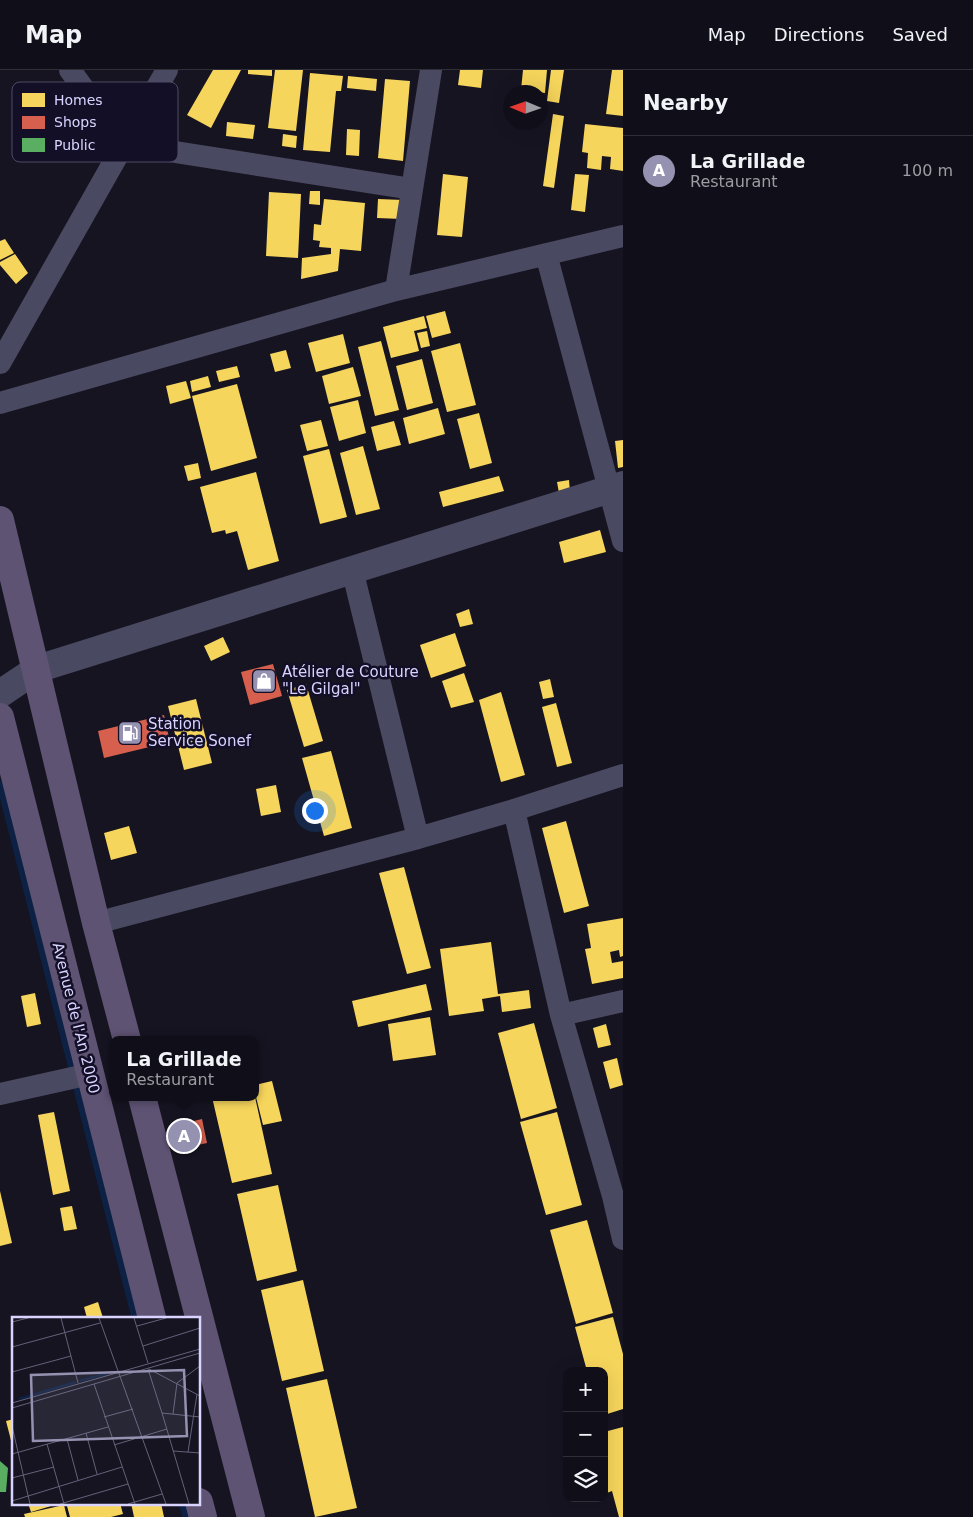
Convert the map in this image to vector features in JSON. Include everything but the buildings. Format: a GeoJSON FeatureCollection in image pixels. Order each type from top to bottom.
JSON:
{"type":"FeatureCollection","features":[{"type":"Feature","properties":{"kind":"main road"},"geometry":{"type":"LineString","coordinates":[[0,520],[96,922],[126,1036]]}},
{"type":"Feature","properties":{"kind":"main road","name":"Avenue de l'An 2000"},"geometry":{"type":"LineString","coordinates":[[0,717],[152,1317]]}},
{"type":"Feature","properties":{"kind":"main road"},"geometry":{"type":"LineString","coordinates":[[143,1101],[199,1317]]}},
{"type":"Feature","properties":{"kind":"main road"},"geometry":{"type":"LineString","coordinates":[[200,1320],[251,1517]]}},
{"type":"Feature","properties":{"kind":"main road"},"geometry":{"type":"LineString","coordinates":[[200,1504],[203,1517]]}},
{"type":"Feature","properties":{"kind":"street"},"geometry":{"type":"LineString","coordinates":[[70,70],[79,82]]}},
{"type":"Feature","properties":{"kind":"street"},"geometry":{"type":"LineString","coordinates":[[161,82],[168,70]]}},
{"type":"Feature","properties":{"kind":"street"},"geometry":{"type":"LineString","coordinates":[[396,290],[431,70]]}},
{"type":"Feature","properties":{"kind":"street"},"geometry":{"type":"LineString","coordinates":[[178,152],[412,189]]}},
{"type":"Feature","properties":{"kind":"street"},"geometry":{"type":"LineString","coordinates":[[0,363],[114,162]]}},
{"type":"Feature","properties":{"kind":"street"},"geometry":{"type":"LineString","coordinates":[[0,403],[396,290],[623,236]]}},
{"type":"Feature","properties":{"kind":"street"},"geometry":{"type":"LineString","coordinates":[[546,254],[616,487],[623,541]]}},
{"type":"Feature","properties":{"kind":"street"},"geometry":{"type":"LineString","coordinates":[[0,694],[37,669],[616,487]]}},
{"type":"Feature","properties":{"kind":"street"},"geometry":{"type":"LineString","coordinates":[[352,569],[418,838]]}},
{"type":"Feature","properties":{"kind":"street"},"geometry":{"type":"LineString","coordinates":[[96,922],[418,838],[623,775]]}},
{"type":"Feature","properties":{"kind":"street"},"geometry":{"type":"LineString","coordinates":[[514,810],[561,1016],[618,1195],[623,1239]]}},
{"type":"Feature","properties":{"kind":"street"},"geometry":{"type":"LineString","coordinates":[[561,1016],[623,1002]]}},
{"type":"Feature","properties":{"kind":"street"},"geometry":{"type":"LineString","coordinates":[[0,1094],[90,1074]]}},
{"type":"Feature","properties":{"kind":"waterway"},"geometry":{"type":"LineString","coordinates":[[0,784],[135,1317]]}},
{"type":"Feature","properties":{"kind":"waterway"},"geometry":{"type":"LineString","coordinates":[[182,1504],[186,1517]]}},
{"type":"Feature","properties":{"kind":"place","name":"Atélier de Couture \"Le Gilgal\""},"geometry":{"type":"Point","coordinates":[264,681]}},
{"type":"Feature","properties":{"kind":"place","name":"Station Service Sonef"},"geometry":{"type":"Point","coordinates":[130,733]}},
{"type":"Feature","properties":{"kind":"place","name":"La Grillade"},"geometry":{"type":"Point","coordinates":[184,1136]}}]}
